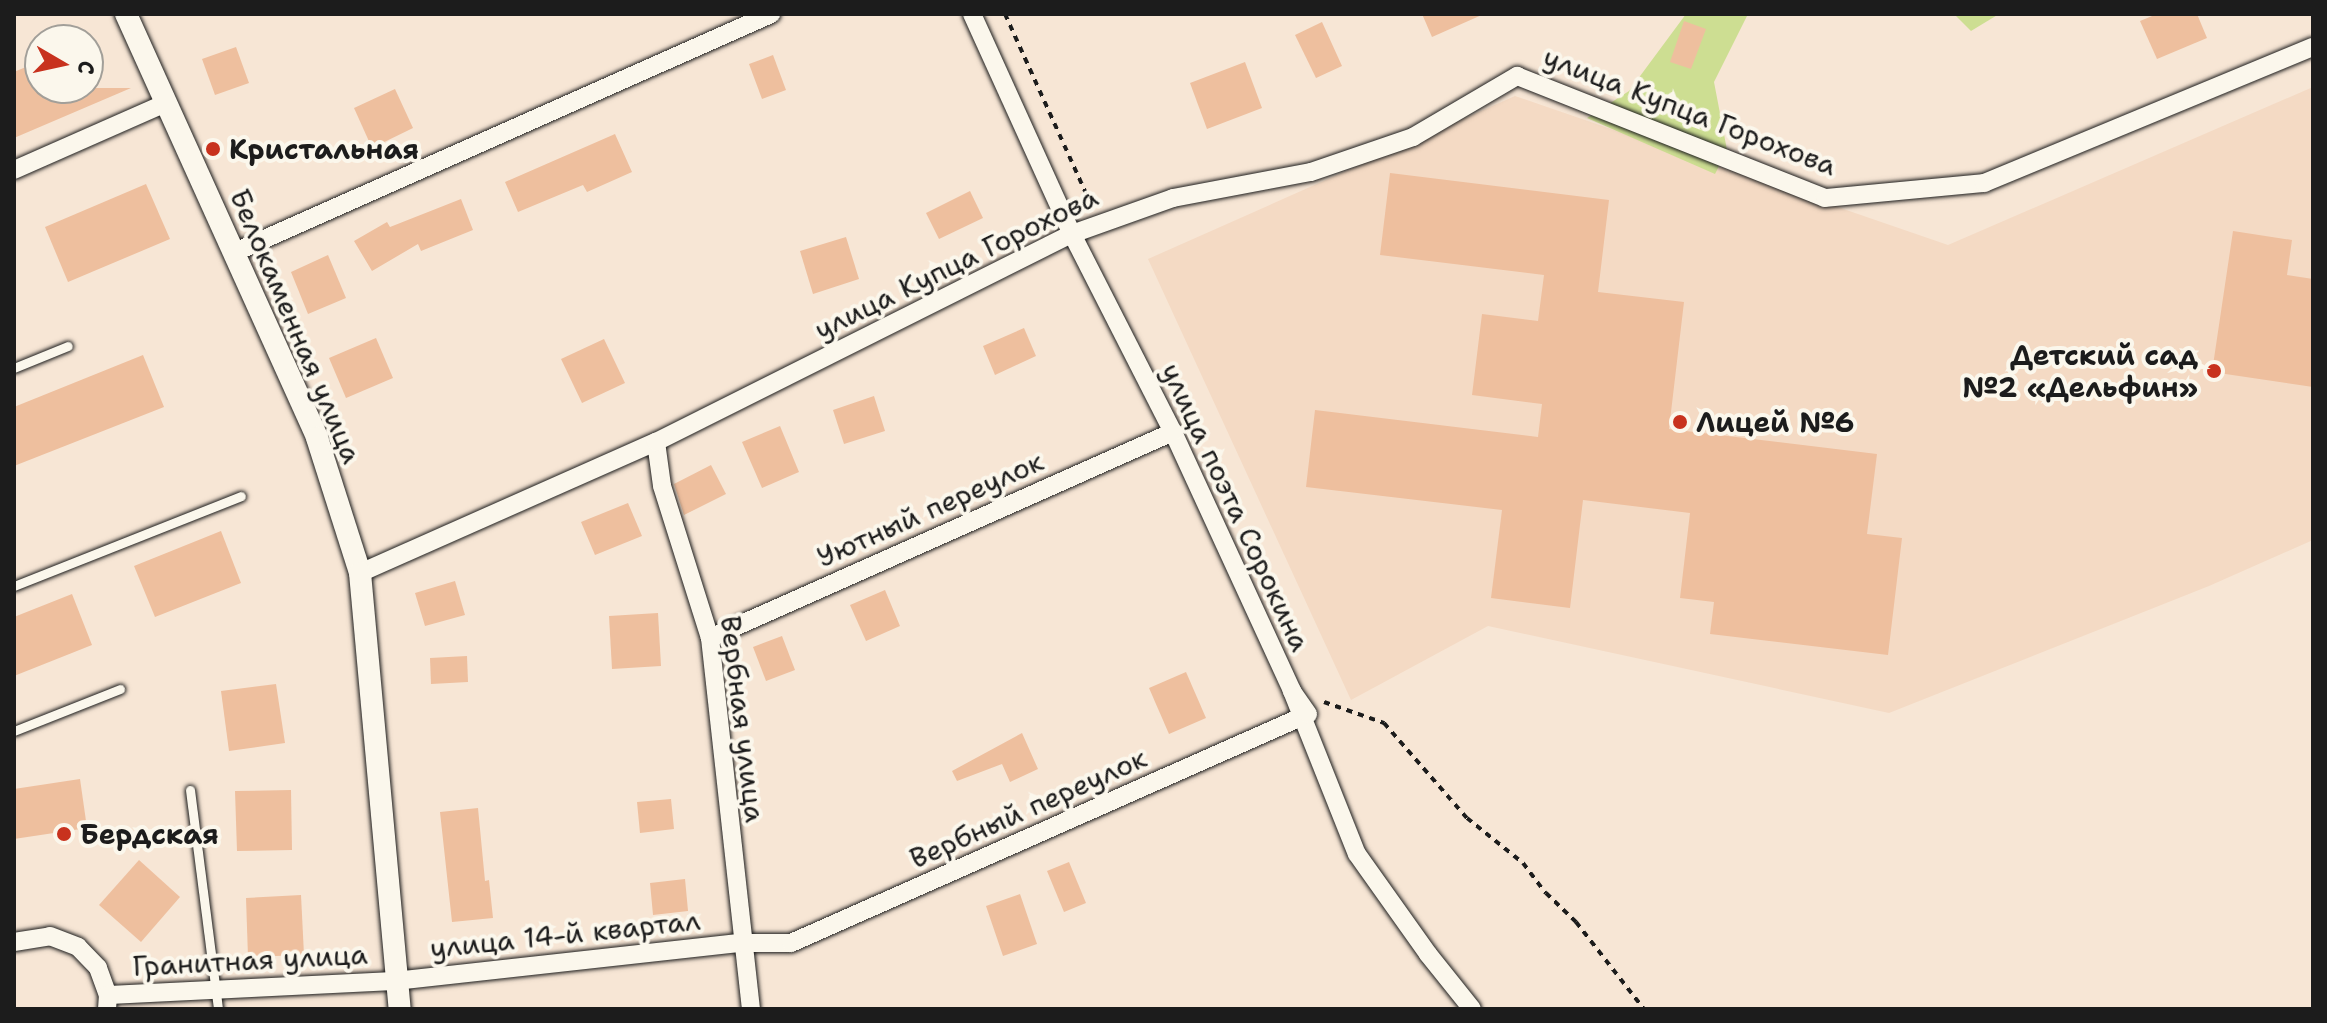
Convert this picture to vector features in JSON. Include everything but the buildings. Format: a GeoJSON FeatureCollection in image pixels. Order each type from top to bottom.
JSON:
{"type":"FeatureCollection","features":[{"type":"Feature","properties":{"kind":"street","name":"Белокаменная улица"},"geometry":{"type":"LineString","coordinates":[[126,14],[317,438],[360,573],[395,981],[400,1009]]}},
{"type":"Feature","properties":{"kind":"street"},"geometry":{"type":"LineString","coordinates":[[233,253],[771,14]]}},
{"type":"Feature","properties":{"kind":"street","name":"улица поэта Сорокина"},"geometry":{"type":"LineString","coordinates":[[972,14],[1072,234],[1173,432],[1292,691],[1357,854],[1428,954],[1472,1009]]}},
{"type":"Feature","properties":{"kind":"street","name":"улица Купца Горохова"},"geometry":{"type":"LineString","coordinates":[[360,573],[656,442],[1072,234],[1173,198],[1311,172],[1413,137],[1517,76],[1825,198],[1984,183],[2313,47]]}},
{"type":"Feature","properties":{"kind":"street"},"geometry":{"type":"LineString","coordinates":[[14,170],[166,103]]}},
{"type":"Feature","properties":{"kind":"street","name":"Уютный переулок"},"geometry":{"type":"LineString","coordinates":[[710,638],[1173,432]]}},
{"type":"Feature","properties":{"kind":"street","name":"Вербная улица"},"geometry":{"type":"LineString","coordinates":[[656,442],[662,486],[710,638],[741,943],[751,1009]]}},
{"type":"Feature","properties":{"kind":"street","name":"Вербный переулок"},"geometry":{"type":"LineString","coordinates":[[741,943],[791,943],[1308,714],[1292,691]]}},
{"type":"Feature","properties":{"kind":"street","name":"Гранитная улица"},"geometry":{"type":"LineString","coordinates":[[14,942],[50,936],[78,947],[98,968],[108,1002],[217,1000],[395,981]]}},
{"type":"Feature","properties":{"kind":"street","name":"улица 14-й квартал"},"geometry":{"type":"LineString","coordinates":[[395,981],[741,943]]}},
{"type":"Feature","properties":{"kind":"lane"},"geometry":{"type":"LineString","coordinates":[[14,368],[68,346]]}},
{"type":"Feature","properties":{"kind":"lane"},"geometry":{"type":"LineString","coordinates":[[14,586],[241,496]]}},
{"type":"Feature","properties":{"kind":"lane"},"geometry":{"type":"LineString","coordinates":[[14,731],[120,689]]}},
{"type":"Feature","properties":{"kind":"lane"},"geometry":{"type":"LineString","coordinates":[[190,790],[217,1000]]}},
{"type":"Feature","properties":{"kind":"path"},"geometry":{"type":"LineString","coordinates":[[1005,14],[1100,223]]}},
{"type":"Feature","properties":{"kind":"path"},"geometry":{"type":"LineString","coordinates":[[1292,691],[1384,723],[1467,818],[1523,863],[1576,922],[1644,1009]]}},
{"type":"Feature","properties":{"kind":"shaded area","name":"Лицей №6"},"geometry":{"type":"Polygon","coordinates":[[[2313,87],[2313,540],[2209,586],[1889,713],[1488,626],[1351,700],[1148,259],[1515,96],[1948,245],[2313,87]]]}},
{"type":"Feature","properties":{"kind":"green space"},"geometry":{"type":"Polygon","coordinates":[[[1686,14],[1748,14],[1714,82],[1727,150],[1715,174],[1587,118],[1629,91],[1686,14]]]}},
{"type":"Feature","properties":{"kind":"green space"},"geometry":{"type":"Polygon","coordinates":[[[1954,14],[1999,14],[1971,31],[1954,14]]]}},
{"type":"Feature","properties":{"kind":"place","name":"Кристальная"},"geometry":{"type":"Point","coordinates":[213,149]}},
{"type":"Feature","properties":{"kind":"place","name":"Детский сад №2 «Дельфин»"},"geometry":{"type":"Point","coordinates":[2214,371]}},
{"type":"Feature","properties":{"kind":"place","name":"Лицей №6"},"geometry":{"type":"Point","coordinates":[1680,422]}},
{"type":"Feature","properties":{"kind":"place","name":"Бердская"},"geometry":{"type":"Point","coordinates":[64,834]}}]}
